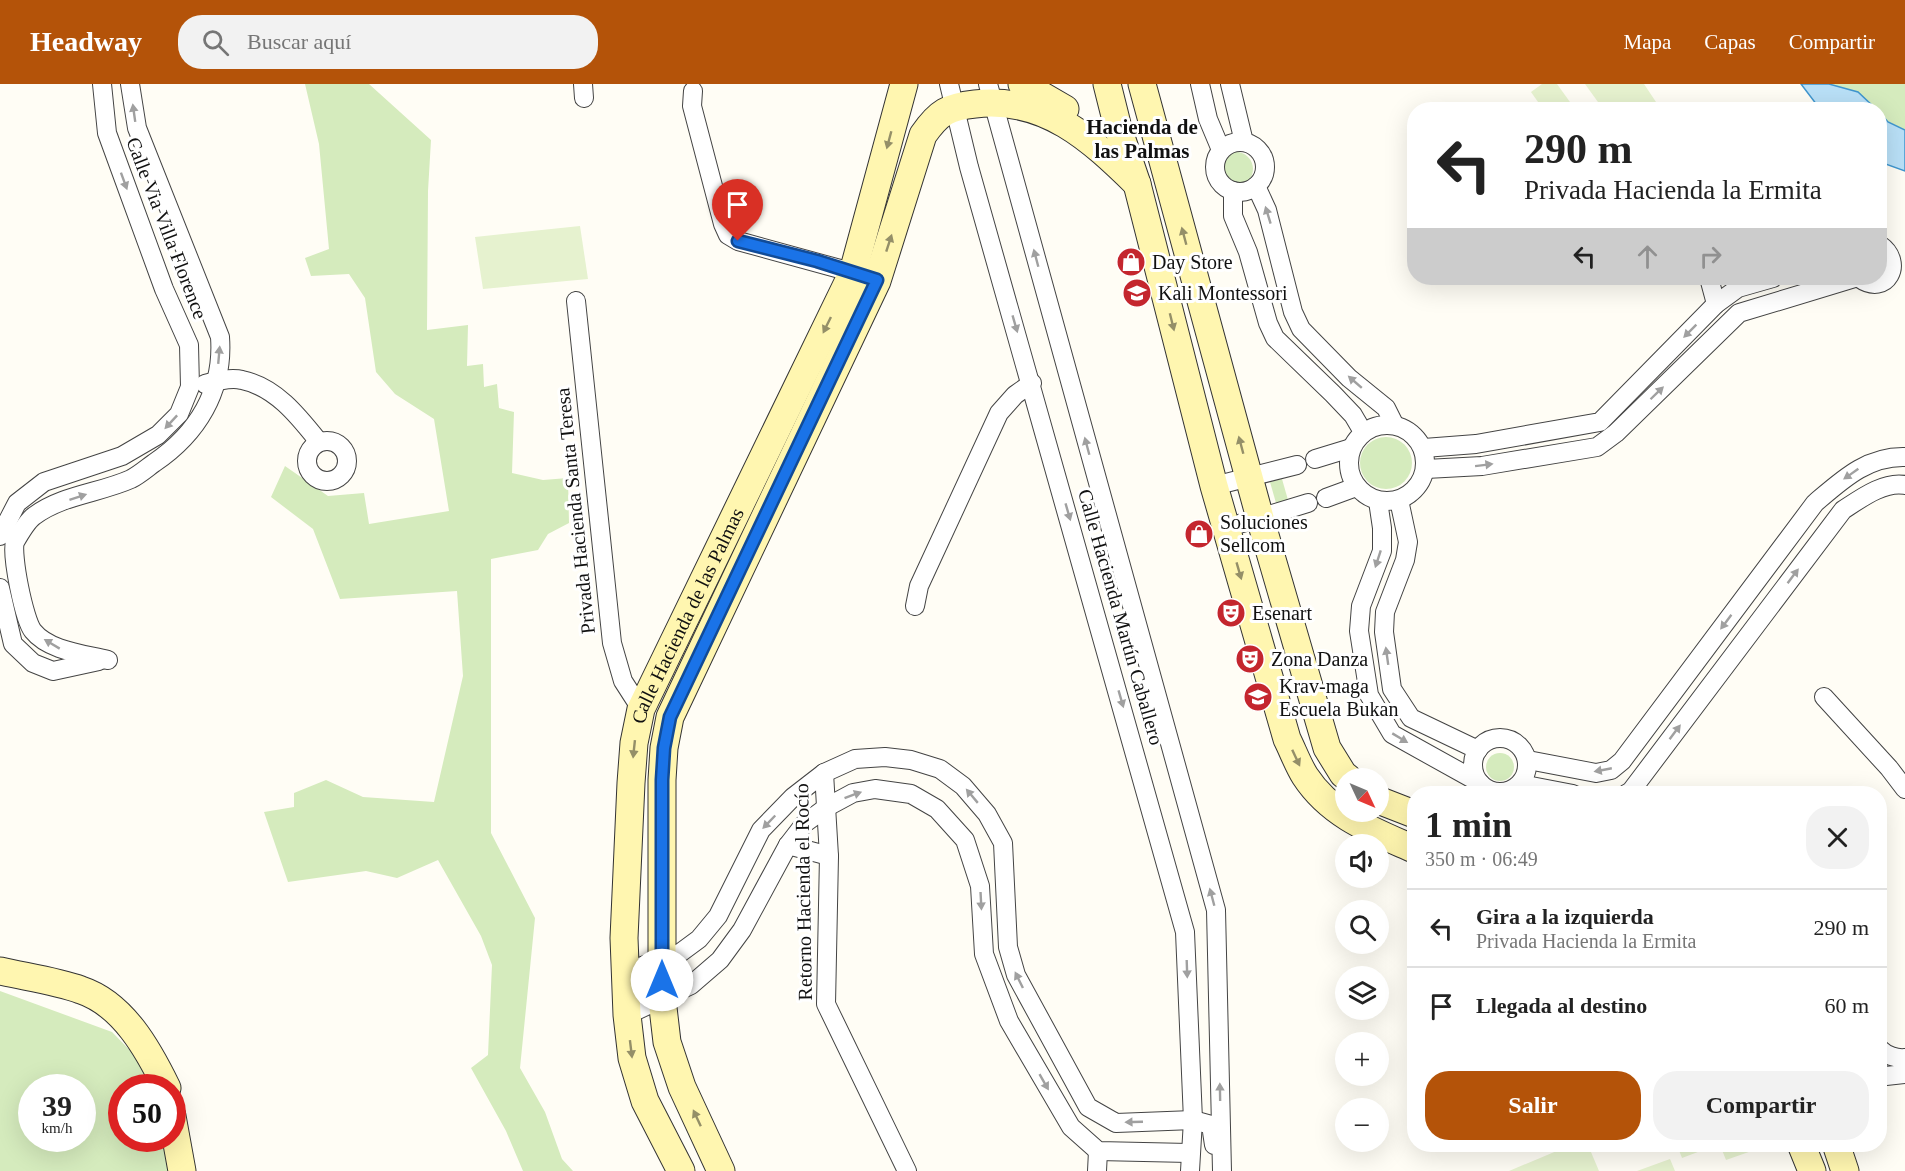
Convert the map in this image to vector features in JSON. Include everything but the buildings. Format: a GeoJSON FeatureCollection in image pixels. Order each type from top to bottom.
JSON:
{"type":"FeatureCollection","features":[{"type":"Feature","properties":{"kind":"main road","name":"Calle Hacienda de las Palmas"},"geometry":{"type":"LineString","coordinates":[[681,1171],[645,1101],[632,1058],[627,1015],[624,938],[634,743],[641,709],[724,537],[865,276],[904,84]]}},
{"type":"Feature","properties":{"kind":"main road"},"geometry":{"type":"LineString","coordinates":[[1022,84],[1082,119],[1098,126],[1118,128]]}},
{"type":"Feature","properties":{"kind":"main road"},"geometry":{"type":"LineString","coordinates":[[1107,84],[1118,128],[1137,184],[1214,486],[1287,739],[1305,776],[1329,805],[1356,824],[1407,846]]}},
{"type":"Feature","properties":{"kind":"main road"},"geometry":{"type":"LineString","coordinates":[[1142,84],[1260,518],[1327,748],[1339,768]]}},
{"type":"Feature","properties":{"kind":"main road","name":"Calle Hacienda de las Palmas"},"geometry":{"type":"LineString","coordinates":[[721,1171],[682,1087],[667,1042],[662,999],[662,780],[664,748],[670,717],[750,550],[923,135],[951,95],[990,93],[1041,111],[1059,120],[1100,148],[1137,184]]}},
{"type":"Feature","properties":{"kind":"main road"},"geometry":{"type":"LineString","coordinates":[[724,537],[750,550]]}},
{"type":"Feature","properties":{"kind":"main road"},"geometry":{"type":"LineString","coordinates":[[1389,804],[1407,811]]}},
{"type":"Feature","properties":{"kind":"main road"},"geometry":{"type":"LineString","coordinates":[[0,971],[81,990],[112,1006],[131,1028],[160,1074]]}},
{"type":"Feature","properties":{"kind":"main road"},"geometry":{"type":"LineString","coordinates":[[179,1152],[182,1171]]}},
{"type":"Feature","properties":{"kind":"main road"},"geometry":{"type":"LineString","coordinates":[[1804,1152],[1812,1171]]}},
{"type":"Feature","properties":{"kind":"main road"},"geometry":{"type":"LineString","coordinates":[[1839,1152],[1845,1171]]}},
{"type":"Feature","properties":{"kind":"street","name":"Calle Via Villa Florence"},"geometry":{"type":"LineString","coordinates":[[0,536],[17,503],[44,482],[122,456],[158,435],[179,414],[190,387],[189,345],[165,289],[107,133],[102,84]]}},
{"type":"Feature","properties":{"kind":"street","name":"Calle Via Villa Florence"},"geometry":{"type":"LineString","coordinates":[[0,588],[13,644],[33,663],[53,670],[108,660],[56,648],[32,630],[18,587],[15,544],[32,517],[57,503],[132,478],[172,451],[197,425],[216,381],[221,350],[220,337],[136,128],[130,84]]}},
{"type":"Feature","properties":{"kind":"street"},"geometry":{"type":"LineString","coordinates":[[1200,84],[1208,118],[1221,150]]}},
{"type":"Feature","properties":{"kind":"street"},"geometry":{"type":"LineString","coordinates":[[1230,84],[1244,142]]}},
{"type":"Feature","properties":{"kind":"street"},"geometry":{"type":"LineString","coordinates":[[693,91],[692,106],[723,224],[728,235],[738,241],[865,276]]}},
{"type":"Feature","properties":{"kind":"street","name":"Calle Hacienda Martín Caballero"},"geometry":{"type":"LineString","coordinates":[[990,93],[1216,910],[1220,1171]]}},
{"type":"Feature","properties":{"kind":"street","name":"Calle Hacienda Martín Caballero"},"geometry":{"type":"LineString","coordinates":[[951,95],[969,167],[1032,383],[1185,932],[1193,1120],[1189,1162]]}},
{"type":"Feature","properties":{"kind":"street"},"geometry":{"type":"LineString","coordinates":[[1244,142],[1260,152],[1265,164],[1263,176],[1256,186],[1241,192],[1233,191],[1224,187],[1217,179],[1216,159],[1221,150],[1232,143],[1244,142]]}},
{"type":"Feature","properties":{"kind":"street"},"geometry":{"type":"LineString","coordinates":[[1256,186],[1267,210],[1293,312],[1301,329],[1349,378],[1386,408],[1394,424]]}},
{"type":"Feature","properties":{"kind":"street"},"geometry":{"type":"LineString","coordinates":[[1233,191],[1233,216],[1248,252],[1268,323],[1275,338],[1340,401],[1353,415],[1363,432]]}},
{"type":"Feature","properties":{"kind":"street"},"geometry":{"type":"LineString","coordinates":[[1887,249],[1891,252],[1895,264],[1891,276],[1887,279]]}},
{"type":"Feature","properties":{"kind":"street"},"geometry":{"type":"LineString","coordinates":[[1711,285],[1716,304]]}},
{"type":"Feature","properties":{"kind":"street"},"geometry":{"type":"LineString","coordinates":[[1424,448],[1476,444],[1600,422],[1716,304],[1738,288],[1748,285]]}},
{"type":"Feature","properties":{"kind":"street"},"geometry":{"type":"LineString","coordinates":[[1426,469],[1482,466],[1597,447],[1616,433],[1739,313],[1833,285]]}},
{"type":"Feature","properties":{"kind":"street","name":"Privada Hacienda Santa Teresa"},"geometry":{"type":"LineString","coordinates":[[576,301],[612,643],[623,681],[641,709]]}},
{"type":"Feature","properties":{"kind":"street"},"geometry":{"type":"LineString","coordinates":[[190,387],[216,381],[241,379],[261,386],[291,408],[319,442]]}},
{"type":"Feature","properties":{"kind":"street"},"geometry":{"type":"LineString","coordinates":[[915,606],[919,586],[999,413],[1015,395],[1032,383]]}},
{"type":"Feature","properties":{"kind":"street"},"geometry":{"type":"LineString","coordinates":[[1394,424],[1412,432],[1424,448],[1426,469],[1417,488],[1399,500],[1378,501],[1366,496],[1356,487],[1348,468],[1351,448],[1363,432],[1377,425],[1394,424]]}},
{"type":"Feature","properties":{"kind":"street"},"geometry":{"type":"LineString","coordinates":[[1315,459],[1351,448]]}},
{"type":"Feature","properties":{"kind":"street"},"geometry":{"type":"LineString","coordinates":[[1527,760],[1596,773],[1611,770],[1622,761],[1815,503],[1855,470],[1892,457],[1905,457]]}},
{"type":"Feature","properties":{"kind":"street"},"geometry":{"type":"LineString","coordinates":[[1214,486],[1297,465]]}},
{"type":"Feature","properties":{"kind":"street"},"geometry":{"type":"LineString","coordinates":[[1634,786],[1843,510],[1869,493],[1898,483],[1905,485]]}},
{"type":"Feature","properties":{"kind":"street"},"geometry":{"type":"LineString","coordinates":[[1326,498],[1356,487]]}},
{"type":"Feature","properties":{"kind":"street"},"geometry":{"type":"LineString","coordinates":[[1399,500],[1408,542],[1405,560],[1385,612],[1384,632],[1392,689],[1411,718],[1478,750]]}},
{"type":"Feature","properties":{"kind":"street"},"geometry":{"type":"LineString","coordinates":[[1378,501],[1382,528],[1382,552],[1361,606],[1359,631],[1369,695],[1392,734],[1484,786]]}},
{"type":"Feature","properties":{"kind":"street"},"geometry":{"type":"LineString","coordinates":[[1226,528],[1308,503]]}},
{"type":"Feature","properties":{"kind":"street"},"geometry":{"type":"LineString","coordinates":[[1824,697],[1889,768],[1905,789]]}},
{"type":"Feature","properties":{"kind":"street"},"geometry":{"type":"LineString","coordinates":[[1480,783],[1474,773],[1473,761],[1478,750],[1490,740],[1506,738],[1520,746],[1527,760],[1525,777],[1518,786]]}},
{"type":"Feature","properties":{"kind":"street"},"geometry":{"type":"LineString","coordinates":[[625,972],[680,953],[699,939],[718,916],[761,830],[793,797],[824,773],[855,759],[885,757],[911,760],[940,769],[963,786],[987,814],[1003,843],[1008,947],[1016,975],[1088,1107],[1116,1123],[1193,1120],[1211,1125],[1220,1171]]}},
{"type":"Feature","properties":{"kind":"street","name":"Retorno Hacienda el Rocío"},"geometry":{"type":"LineString","coordinates":[[824,773],[829,856],[826,1004],[908,1171]]}},
{"type":"Feature","properties":{"kind":"street"},"geometry":{"type":"LineString","coordinates":[[1521,784],[1531,786]]}},
{"type":"Feature","properties":{"kind":"street"},"geometry":{"type":"LineString","coordinates":[[627,1015],[691,985],[720,960],[742,930],[788,845],[805,823],[827,807],[853,793],[875,789],[911,794],[937,809],[965,840],[980,886],[984,954],[1009,1021],[1071,1127],[1098,1151],[1189,1162]]}},
{"type":"Feature","properties":{"kind":"street"},"geometry":{"type":"LineString","coordinates":[[788,845],[829,856]]}},
{"type":"Feature","properties":{"kind":"street"},"geometry":{"type":"LineString","coordinates":[[728,896],[754,908]]}},
{"type":"Feature","properties":{"kind":"street"},"geometry":{"type":"LineString","coordinates":[[718,916],[742,930]]}},
{"type":"Feature","properties":{"kind":"street"},"geometry":{"type":"LineString","coordinates":[[1887,1054],[1905,1058]]}},
{"type":"Feature","properties":{"kind":"street"},"geometry":{"type":"LineString","coordinates":[[1887,1076],[1905,1074]]}},
{"type":"Feature","properties":{"kind":"street"},"geometry":{"type":"LineString","coordinates":[[1097,1171],[1098,1151]]}},
{"type":"Feature","properties":{"kind":"green space"},"geometry":{"type":"Polygon","coordinates":[[[305,84],[369,84],[431,140],[428,191],[427,330],[468,325],[467,366],[483,364],[484,387],[497,384],[499,408],[514,412],[512,473],[543,480],[568,478],[569,523],[548,534],[538,550],[491,559],[491,833],[535,918],[520,1068],[545,1112],[562,1159],[573,1171],[523,1171],[506,1131],[471,1068],[488,1055],[492,965],[481,936],[438,860],[397,878],[366,871],[288,882],[264,812],[294,807],[294,793],[326,780],[363,797],[434,802],[463,676],[457,591],[340,599],[313,529],[271,497],[285,466],[328,496],[364,493],[369,524],[449,511],[434,419],[395,394],[376,372],[365,298],[349,274],[311,276],[305,258],[329,249],[319,144],[305,84]]]}},
{"type":"Feature","properties":{"kind":"green space"},"geometry":{"type":"Polygon","coordinates":[[[1542,84],[1557,84],[1570,102],[1538,102],[1531,92],[1542,84]]]}},
{"type":"Feature","properties":{"kind":"green space"},"geometry":{"type":"Polygon","coordinates":[[[1585,84],[1644,84],[1656,102],[1598,102],[1585,84]]]}},
{"type":"Feature","properties":{"kind":"green space"},"geometry":{"type":"Polygon","coordinates":[[[1829,84],[1905,84],[1905,130],[1887,121],[1887,102],[1869,102],[1858,92],[1829,84]]]}},
{"type":"Feature","properties":{"kind":"green space"},"geometry":{"type":"Polygon","coordinates":[[[1236,152],[1248,157],[1253,169],[1248,181],[1236,186],[1224,181],[1219,169],[1224,157],[1236,152]]]}},
{"type":"Feature","properties":{"kind":"green space"},"geometry":{"type":"Polygon","coordinates":[[[580,226],[588,279],[483,289],[475,237],[580,226]]]}},
{"type":"Feature","properties":{"kind":"green space"},"geometry":{"type":"Polygon","coordinates":[[[1386,437],[1396,439],[1404,445],[1410,453],[1412,463],[1410,473],[1404,481],[1396,487],[1386,489],[1376,487],[1368,481],[1362,473],[1360,463],[1362,453],[1368,445],[1376,439],[1386,437]]]}},
{"type":"Feature","properties":{"kind":"green space"},"geometry":{"type":"Polygon","coordinates":[[[1282,479],[1288,500],[1276,503],[1270,482],[1282,479]]]}},
{"type":"Feature","properties":{"kind":"green space"},"geometry":{"type":"Polygon","coordinates":[[[1500,753],[1510,757],[1514,767],[1510,777],[1500,781],[1490,777],[1486,767],[1490,757],[1500,753]]]}},
{"type":"Feature","properties":{"kind":"green space"},"geometry":{"type":"Polygon","coordinates":[[[0,991],[112,1032],[153,1074],[108,1074],[108,1152],[170,1152],[173,1171],[0,1171],[0,991]]]}},
{"type":"Feature","properties":{"kind":"green space"},"geometry":{"type":"Polygon","coordinates":[[[1554,1152],[1591,1152],[1599,1171],[1509,1171],[1554,1152]]]}},
{"type":"Feature","properties":{"kind":"green space"},"geometry":{"type":"Polygon","coordinates":[[[1680,1152],[1698,1152],[1682,1158],[1680,1152]]]}},
{"type":"Feature","properties":{"kind":"green space"},"geometry":{"type":"Polygon","coordinates":[[[1723,1152],[1749,1152],[1726,1160],[1723,1152]]]}},
{"type":"Feature","properties":{"kind":"green space"},"geometry":{"type":"Polygon","coordinates":[[[1670,1159],[1675,1171],[1637,1171],[1670,1159]]]}},
{"type":"Feature","properties":{"kind":"water"},"geometry":{"type":"Polygon","coordinates":[[[1801,84],[1829,84],[1858,92],[1869,102],[1815,102],[1801,84]]]}},
{"type":"Feature","properties":{"kind":"water"},"geometry":{"type":"Polygon","coordinates":[[[1887,121],[1905,130],[1905,171],[1887,165],[1887,121]]]}},
{"type":"Feature","properties":{"kind":"place","name":"Day Store"},"geometry":{"type":"Point","coordinates":[1131,262]}},
{"type":"Feature","properties":{"kind":"place","name":"Kali Montessori"},"geometry":{"type":"Point","coordinates":[1137,293]}},
{"type":"Feature","properties":{"kind":"place","name":"Soluciones Sellcom"},"geometry":{"type":"Point","coordinates":[1199,534]}},
{"type":"Feature","properties":{"kind":"place","name":"Esenart"},"geometry":{"type":"Point","coordinates":[1231,613]}},
{"type":"Feature","properties":{"kind":"place","name":"Zona Danza"},"geometry":{"type":"Point","coordinates":[1250,659]}},
{"type":"Feature","properties":{"kind":"place","name":"Krav-maga Escuela Bukan"},"geometry":{"type":"Point","coordinates":[1258,697]}},
{"type":"Feature","properties":{"kind":"district","name":"Hacienda de las Palmas"},"geometry":{"type":"Point","coordinates":[1142,139]}},
{"type":"Feature","properties":{"kind":"route"},"geometry":{"type":"LineString","coordinates":[[662,980],[662,780],[664,748],[670,717],[877,280],[817,261],[738,241]]}}]}
